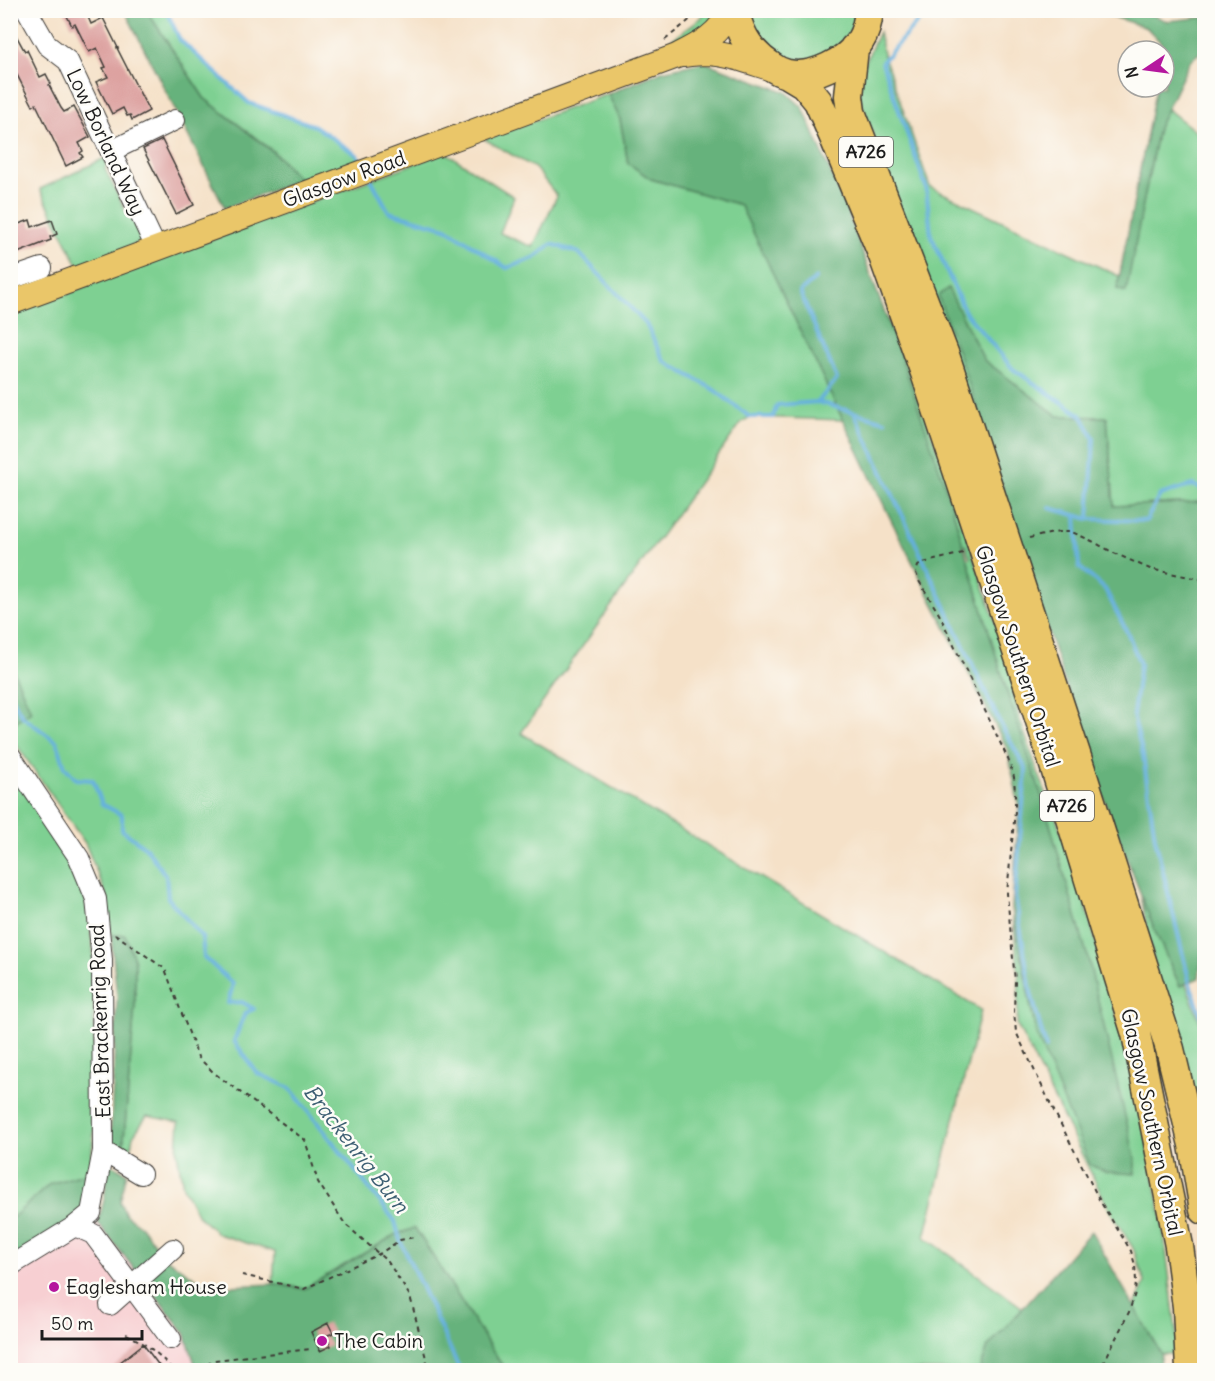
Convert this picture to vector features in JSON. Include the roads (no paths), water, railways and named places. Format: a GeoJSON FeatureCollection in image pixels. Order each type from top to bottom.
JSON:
{"type":"FeatureCollection","features":[{"type":"Feature","properties":{"kind":"highway","name":"A726"},"geometry":{"type":"LineString","coordinates":[[735,10],[746,43],[762,60],[785,73],[807,74],[839,62],[854,48],[864,34],[869,10]]}},
{"type":"Feature","properties":{"kind":"highway","name":"Glasgow Southern Orbital"},"geometry":{"type":"LineString","coordinates":[[854,48],[849,90],[851,112],[946,358],[1076,754],[1170,1049],[1193,1145],[1204,1210]]}},
{"type":"Feature","properties":{"kind":"highway","name":"Glasgow Southern Orbital"},"geometry":{"type":"LineString","coordinates":[[785,73],[804,84],[818,100],[883,256],[925,373],[1050,750],[1136,1034],[1179,1246],[1187,1307],[1190,1371]]}},
{"type":"Feature","properties":{"kind":"main road","name":"Glasgow Road"},"geometry":{"type":"LineString","coordinates":[[10,303],[677,56],[714,34],[721,27],[730,10]]}},
{"type":"Feature","properties":{"kind":"main road","name":"Glasgow Road"},"geometry":{"type":"LineString","coordinates":[[677,56],[720,54],[785,73]]}},
{"type":"Feature","properties":{"kind":"street","name":"Low Borland Way"},"geometry":{"type":"LineString","coordinates":[[27,10],[47,45],[68,61],[158,250]]}},
{"type":"Feature","properties":{"kind":"street"},"geometry":{"type":"LineString","coordinates":[[111,151],[175,120]]}},
{"type":"Feature","properties":{"kind":"street"},"geometry":{"type":"LineString","coordinates":[[10,279],[42,268]]}},
{"type":"Feature","properties":{"kind":"street","name":"East Brackenrig Road"},"geometry":{"type":"LineString","coordinates":[[10,755],[79,858],[96,898],[102,960],[103,1151],[91,1213],[75,1226],[10,1266]]}},
{"type":"Feature","properties":{"kind":"street"},"geometry":{"type":"LineString","coordinates":[[103,1151],[141,1174]]}},
{"type":"Feature","properties":{"kind":"street"},"geometry":{"type":"LineString","coordinates":[[75,1226],[93,1234],[171,1339]]}},
{"type":"Feature","properties":{"kind":"street"},"geometry":{"type":"LineString","coordinates":[[110,1305],[173,1249]]}},
{"type":"Feature","properties":{"kind":"waterway"},"geometry":{"type":"LineString","coordinates":[[166,10],[180,40],[249,103],[315,126],[357,155],[363,165]]}},
{"type":"Feature","properties":{"kind":"waterway"},"geometry":{"type":"LineString","coordinates":[[928,10],[882,62],[926,187],[931,235],[965,312],[1013,369],[1081,415],[1094,438],[1089,519]]}},
{"type":"Feature","properties":{"kind":"waterway"},"geometry":{"type":"LineString","coordinates":[[371,179],[389,212],[446,228],[507,268],[534,258],[552,244],[579,253],[646,324],[664,361],[713,389],[750,417],[773,417],[777,405],[818,402],[885,421]]}},
{"type":"Feature","properties":{"kind":"waterway"},"geometry":{"type":"LineString","coordinates":[[816,278],[800,292],[837,379],[818,402]]}},
{"type":"Feature","properties":{"kind":"waterway"},"geometry":{"type":"LineString","coordinates":[[854,412],[999,721],[1026,769],[1015,896],[1031,993],[1046,1048]]}},
{"type":"Feature","properties":{"kind":"waterway"},"geometry":{"type":"LineString","coordinates":[[1050,508],[1089,519],[1146,521],[1160,495],[1193,485],[1204,490]]}},
{"type":"Feature","properties":{"kind":"waterway"},"geometry":{"type":"LineString","coordinates":[[1076,515],[1079,567],[1105,589],[1129,636],[1140,664],[1133,715],[1143,755],[1155,838],[1190,984],[1204,1024]]}},
{"type":"Feature","properties":{"kind":"waterway","name":"Brackenrig Burn"},"geometry":{"type":"LineString","coordinates":[[10,695],[23,717],[57,742],[65,767],[76,779],[93,780],[102,804],[122,815],[122,830],[146,848],[166,876],[168,898],[202,937],[204,957],[233,984],[228,1003],[242,1002],[254,1009],[245,1013],[234,1041],[257,1073],[290,1088],[395,1221],[400,1240],[460,1370]]}},
{"type":"Feature","properties":{"kind":"place","name":"Eaglesham House"},"geometry":{"type":"Point","coordinates":[54,1287]}},
{"type":"Feature","properties":{"kind":"place","name":"The Cabin"},"geometry":{"type":"Point","coordinates":[322,1341]}}]}
